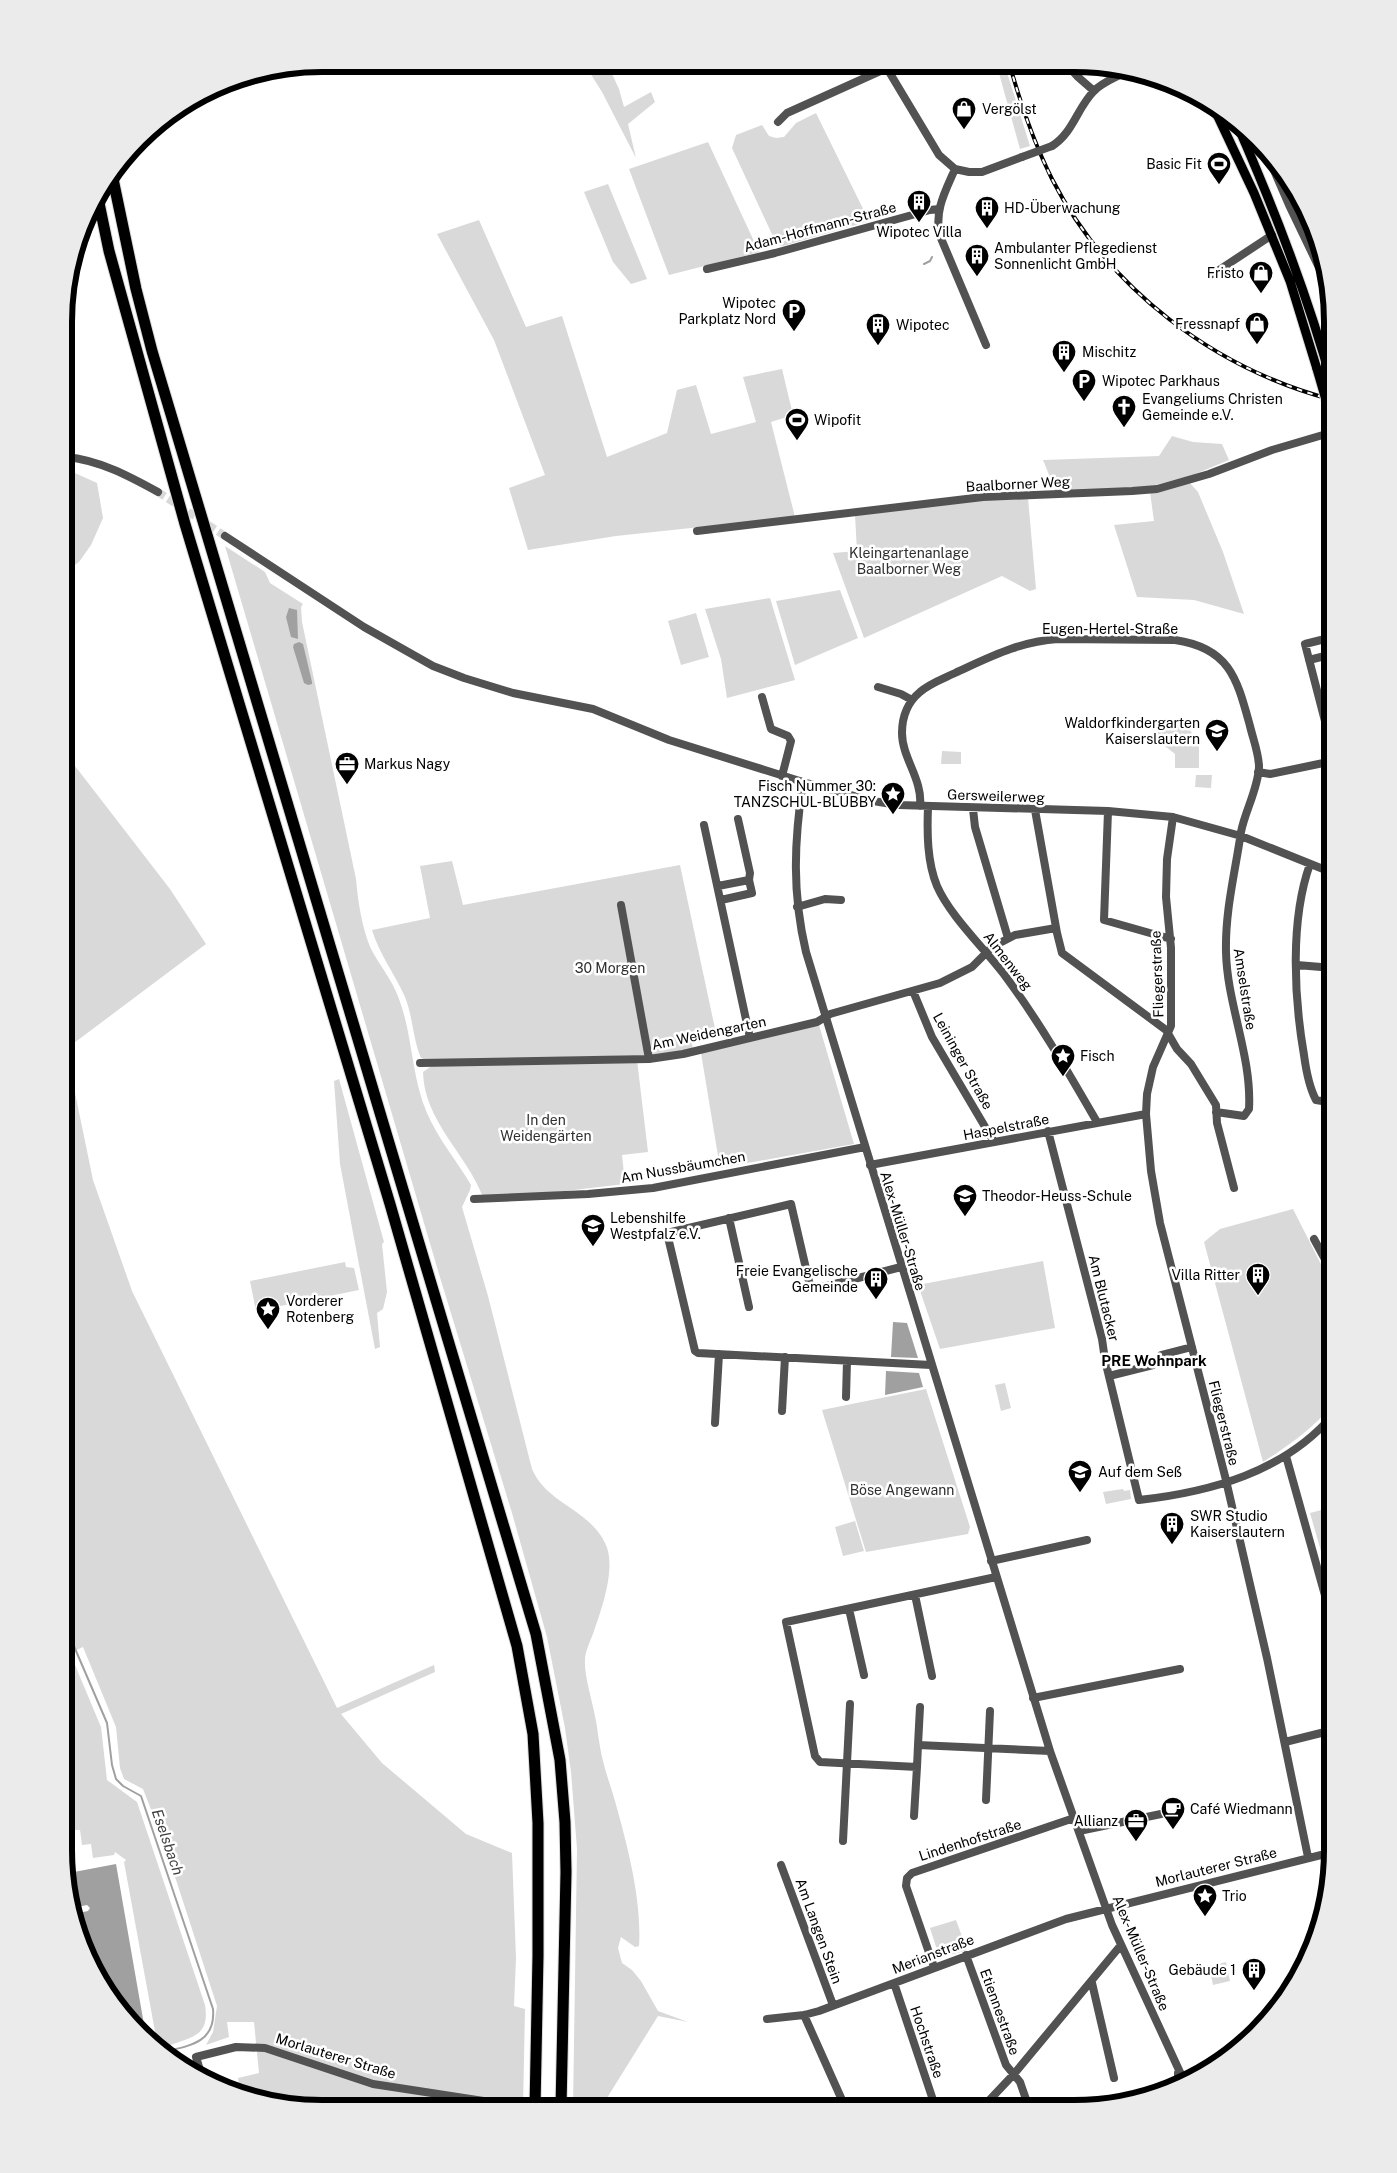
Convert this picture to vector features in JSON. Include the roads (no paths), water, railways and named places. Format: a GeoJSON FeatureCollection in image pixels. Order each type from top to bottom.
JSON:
{"type":"FeatureCollection","features":[{"type":"Feature","properties":{"kind":"highway"},"geometry":{"type":"LineString","coordinates":[[114,185],[136,289],[152,351],[536,1634],[555,1728],[563,1792],[566,1872],[561,2100]]}},
{"type":"Feature","properties":{"kind":"highway"},"geometry":{"type":"LineString","coordinates":[[100,208],[109,251],[185,524],[387,1194],[510,1618],[533,1734],[538,1823],[535,2100]]}},
{"type":"Feature","properties":{"kind":"main road"},"geometry":{"type":"LineString","coordinates":[[1219,119],[1272,235],[1290,282],[1324,393]]}},
{"type":"Feature","properties":{"kind":"main road"},"geometry":{"type":"LineString","coordinates":[[1242,138],[1293,259],[1324,355]]}},
{"type":"Feature","properties":{"kind":"street"},"geometry":{"type":"LineString","coordinates":[[778,122],[787,113],[873,72]]}},
{"type":"Feature","properties":{"kind":"street"},"geometry":{"type":"LineString","coordinates":[[890,72],[939,155],[955,169],[969,172],[982,172],[1061,141],[1094,91],[1118,76]]}},
{"type":"Feature","properties":{"kind":"street"},"geometry":{"type":"LineString","coordinates":[[1073,72],[1094,91]]}},
{"type":"Feature","properties":{"kind":"street"},"geometry":{"type":"LineString","coordinates":[[1222,126],[1227,124]]}},
{"type":"Feature","properties":{"kind":"street"},"geometry":{"type":"LineString","coordinates":[[955,169],[939,209],[937,222],[940,236],[986,345]]}},
{"type":"Feature","properties":{"kind":"street"},"geometry":{"type":"LineString","coordinates":[[1276,175],[1318,264]]}},
{"type":"Feature","properties":{"kind":"street","name":"Adam-Hoffmann-Straße"},"geometry":{"type":"LineString","coordinates":[[707,269],[775,253],[939,209]]}},
{"type":"Feature","properties":{"kind":"street"},"geometry":{"type":"LineString","coordinates":[[1213,274],[1272,235]]}},
{"type":"Feature","properties":{"kind":"street","name":"Baalborner Weg"},"geometry":{"type":"LineString","coordinates":[[697,531],[983,497],[1157,489],[1209,474],[1272,450],[1324,435]]}},
{"type":"Feature","properties":{"kind":"street"},"geometry":{"type":"LineString","coordinates":[[72,458],[93,462],[129,476],[158,492]]}},
{"type":"Feature","properties":{"kind":"street","name":"Gersweilerweg"},"geometry":{"type":"LineString","coordinates":[[225,536],[364,628],[433,666],[513,693],[593,708],[658,735],[782,776],[873,801],[973,809],[1108,812],[1173,817],[1241,836],[1324,870]]}},
{"type":"Feature","properties":{"kind":"street","name":"Eugen-Hertel-Straße"},"geometry":{"type":"LineString","coordinates":[[912,700],[934,682],[1012,647],[1032,642],[1058,639],[1175,640],[1201,646],[1216,655],[1234,676],[1258,759],[1258,772],[1241,836]]}},
{"type":"Feature","properties":{"kind":"street"},"geometry":{"type":"LineString","coordinates":[[1324,639],[1306,644],[1324,716]]}},
{"type":"Feature","properties":{"kind":"street"},"geometry":{"type":"LineString","coordinates":[[1310,660],[1324,656]]}},
{"type":"Feature","properties":{"kind":"street"},"geometry":{"type":"LineString","coordinates":[[878,687],[901,694],[912,700],[905,715],[902,733],[924,806]]}},
{"type":"Feature","properties":{"kind":"street"},"geometry":{"type":"LineString","coordinates":[[762,697],[771,729],[788,736],[791,741],[782,776]]}},
{"type":"Feature","properties":{"kind":"street"},"geometry":{"type":"LineString","coordinates":[[1258,772],[1270,774],[1324,763]]}},
{"type":"Feature","properties":{"kind":"street","name":"Alex-Müller-Straße"},"geometry":{"type":"LineString","coordinates":[[803,782],[797,821],[795,882],[806,952],[1050,1751],[1121,1945],[1180,2077]]}},
{"type":"Feature","properties":{"kind":"street","name":"Almenweg"},"geometry":{"type":"LineString","coordinates":[[924,806],[928,845],[937,886],[950,907],[988,953],[1019,995],[1057,1051],[1097,1122]]}},
{"type":"Feature","properties":{"kind":"street"},"geometry":{"type":"LineString","coordinates":[[973,809],[975,827],[1008,938],[1023,932],[1056,928]]}},
{"type":"Feature","properties":{"kind":"street"},"geometry":{"type":"LineString","coordinates":[[1036,810],[1060,946],[1068,958],[1169,1033],[1172,1042],[1191,1064],[1216,1105],[1217,1123],[1234,1188]]}},
{"type":"Feature","properties":{"kind":"street"},"geometry":{"type":"LineString","coordinates":[[1108,812],[1104,920],[1171,939]]}},
{"type":"Feature","properties":{"kind":"street","name":"Fliegerstraße"},"geometry":{"type":"LineString","coordinates":[[1173,817],[1166,880],[1167,917],[1171,939],[1172,1011],[1169,1033],[1153,1067],[1146,1114],[1151,1171],[1160,1223],[1226,1483],[1308,1857]]}},
{"type":"Feature","properties":{"kind":"street"},"geometry":{"type":"LineString","coordinates":[[721,900],[752,893],[749,880],[750,873],[738,819]]}},
{"type":"Feature","properties":{"kind":"street"},"geometry":{"type":"LineString","coordinates":[[704,825],[750,1038]]}},
{"type":"Feature","properties":{"kind":"street","name":"Amselstraße"},"geometry":{"type":"LineString","coordinates":[[1216,1112],[1244,1116],[1249,1108],[1245,1062],[1226,954],[1230,890],[1241,836]]}},
{"type":"Feature","properties":{"kind":"street"},"geometry":{"type":"LineString","coordinates":[[1310,864],[1302,892],[1297,935],[1300,1035],[1312,1094],[1316,1100],[1324,1101]]}},
{"type":"Feature","properties":{"kind":"street"},"geometry":{"type":"LineString","coordinates":[[718,886],[749,880]]}},
{"type":"Feature","properties":{"kind":"street"},"geometry":{"type":"LineString","coordinates":[[798,907],[825,899],[841,900]]}},
{"type":"Feature","properties":{"kind":"street"},"geometry":{"type":"LineString","coordinates":[[621,905],[649,1059]]}},
{"type":"Feature","properties":{"kind":"street","name":"Am Weidengarten"},"geometry":{"type":"LineString","coordinates":[[420,1063],[649,1059],[682,1054],[817,1022],[832,1014],[913,991],[959,974],[972,967],[999,942],[1008,938]]}},
{"type":"Feature","properties":{"kind":"street"},"geometry":{"type":"LineString","coordinates":[[1297,965],[1324,967]]}},
{"type":"Feature","properties":{"kind":"street","name":"Leininger Straße"},"geometry":{"type":"LineString","coordinates":[[913,991],[932,1037],[994,1142]]}},
{"type":"Feature","properties":{"kind":"street","name":"Haspelstraße"},"geometry":{"type":"LineString","coordinates":[[870,1165],[1146,1114]]}},
{"type":"Feature","properties":{"kind":"street","name":"Am Blutacker"},"geometry":{"type":"LineString","coordinates":[[1048,1132],[1102,1339],[1139,1500],[1176,1496],[1226,1483]]}},
{"type":"Feature","properties":{"kind":"street","name":"Am Nussbäumchen"},"geometry":{"type":"LineString","coordinates":[[474,1199],[588,1194],[653,1188],[865,1147]]}},
{"type":"Feature","properties":{"kind":"street"},"geometry":{"type":"LineString","coordinates":[[901,1267],[811,1290],[791,1204],[666,1233],[695,1351],[719,1354],[931,1365]]}},
{"type":"Feature","properties":{"kind":"street"},"geometry":{"type":"LineString","coordinates":[[729,1218],[749,1307]]}},
{"type":"Feature","properties":{"kind":"street"},"geometry":{"type":"LineString","coordinates":[[1314,1239],[1324,1257]]}},
{"type":"Feature","properties":{"kind":"street"},"geometry":{"type":"LineString","coordinates":[[1109,1376],[1153,1365],[1161,1355],[1192,1346]]}},
{"type":"Feature","properties":{"kind":"street"},"geometry":{"type":"LineString","coordinates":[[715,1423],[719,1354]]}},
{"type":"Feature","properties":{"kind":"street"},"geometry":{"type":"LineString","coordinates":[[782,1411],[785,1357]]}},
{"type":"Feature","properties":{"kind":"street"},"geometry":{"type":"LineString","coordinates":[[846,1397],[848,1361]]}},
{"type":"Feature","properties":{"kind":"street"},"geometry":{"type":"LineString","coordinates":[[1226,1483],[1253,1474],[1286,1456],[1303,1444],[1324,1424]]}},
{"type":"Feature","properties":{"kind":"street"},"geometry":{"type":"LineString","coordinates":[[1286,1456],[1324,1592]]}},
{"type":"Feature","properties":{"kind":"street"},"geometry":{"type":"LineString","coordinates":[[991,1561],[1086,1540]]}},
{"type":"Feature","properties":{"kind":"street"},"geometry":{"type":"LineString","coordinates":[[917,1767],[820,1762],[815,1756],[786,1622],[996,1577]]}},
{"type":"Feature","properties":{"kind":"street"},"geometry":{"type":"LineString","coordinates":[[914,1595],[932,1676]]}},
{"type":"Feature","properties":{"kind":"street"},"geometry":{"type":"LineString","coordinates":[[850,1609],[864,1675]]}},
{"type":"Feature","properties":{"kind":"street"},"geometry":{"type":"LineString","coordinates":[[1033,1698],[1180,1669]]}},
{"type":"Feature","properties":{"kind":"street"},"geometry":{"type":"LineString","coordinates":[[842,1841],[850,1704]]}},
{"type":"Feature","properties":{"kind":"street"},"geometry":{"type":"LineString","coordinates":[[914,1816],[920,1707]]}},
{"type":"Feature","properties":{"kind":"street"},"geometry":{"type":"LineString","coordinates":[[986,1800],[990,1711]]}},
{"type":"Feature","properties":{"kind":"street"},"geometry":{"type":"LineString","coordinates":[[1284,1742],[1324,1732]]}},
{"type":"Feature","properties":{"kind":"street"},"geometry":{"type":"LineString","coordinates":[[918,1745],[1050,1751]]}},
{"type":"Feature","properties":{"kind":"street"},"geometry":{"type":"LineString","coordinates":[[1079,1831],[1161,1814]]}},
{"type":"Feature","properties":{"kind":"street","name":"Lindenhofstraße"},"geometry":{"type":"LineString","coordinates":[[934,1967],[906,1886],[907,1878],[912,1873],[1074,1818]]}},
{"type":"Feature","properties":{"kind":"street","name":"Morlauterer Straße"},"geometry":{"type":"LineString","coordinates":[[1107,1909],[1324,1854]]}},
{"type":"Feature","properties":{"kind":"street","name":"Am Langen Stein"},"geometry":{"type":"LineString","coordinates":[[781,1865],[833,2005]]}},
{"type":"Feature","properties":{"kind":"street","name":"Merianstraße"},"geometry":{"type":"LineString","coordinates":[[768,2019],[804,2015],[1066,1919],[1107,1909]]}},
{"type":"Feature","properties":{"kind":"street"},"geometry":{"type":"LineString","coordinates":[[989,2100],[1092,1983],[1121,1945]]}},
{"type":"Feature","properties":{"kind":"street","name":"Etiennestraße"},"geometry":{"type":"LineString","coordinates":[[966,1955],[1006,2066],[1014,2074]]}},
{"type":"Feature","properties":{"kind":"street","name":"Hochstraße"},"geometry":{"type":"LineString","coordinates":[[894,1983],[933,2100]]}},
{"type":"Feature","properties":{"kind":"street"},"geometry":{"type":"LineString","coordinates":[[1092,1983],[1114,2078]]}},
{"type":"Feature","properties":{"kind":"street"},"geometry":{"type":"LineString","coordinates":[[804,2015],[842,2100]]}},
{"type":"Feature","properties":{"kind":"street","name":"Morlauterer Straße"},"geometry":{"type":"LineString","coordinates":[[199,2068],[196,2057],[236,2047],[265,2048],[373,2084],[477,2100]]}},
{"type":"Feature","properties":{"kind":"street"},"geometry":{"type":"LineString","coordinates":[[1014,2074],[1020,2082],[1026,2100]]}},
{"type":"Feature","properties":{"kind":"waterway"},"geometry":{"type":"LineString","coordinates":[[924,264],[930,261],[932,257]]}},
{"type":"Feature","properties":{"kind":"waterway","name":"Eselsbach"},"geometry":{"type":"LineString","coordinates":[[72,1642],[107,1723],[112,1765],[116,1779],[123,1786],[141,1796],[213,2009],[213,2020],[205,2036],[191,2045],[172,2050]]}},
{"type":"Feature","properties":{"kind":"tunnel"},"geometry":{"type":"LineString","coordinates":[[158,492],[225,536]]}},
{"type":"Feature","properties":{"kind":"railway"},"geometry":{"type":"LineString","coordinates":[[1012,72],[1028,124],[1052,179],[1076,219],[1103,256],[1135,290],[1170,320],[1207,346],[1247,368],[1289,386],[1324,397]]}},
{"type":"Feature","properties":{"kind":"place","name":"Vergölst"},"geometry":{"type":"Point","coordinates":[964,130]}},
{"type":"Feature","properties":{"kind":"place","name":"Basic Fit"},"geometry":{"type":"Point","coordinates":[1219,185]}},
{"type":"Feature","properties":{"kind":"place","name":"Wipotec Villa"},"geometry":{"type":"Point","coordinates":[919,223]}},
{"type":"Feature","properties":{"kind":"place","name":"HD-Überwachung"},"geometry":{"type":"Point","coordinates":[987,229]}},
{"type":"Feature","properties":{"kind":"place","name":"Ambulanter Pflegedienst Sonnenlicht GmbH"},"geometry":{"type":"Point","coordinates":[977,277]}},
{"type":"Feature","properties":{"kind":"place","name":"Fristo"},"geometry":{"type":"Point","coordinates":[1261,294]}},
{"type":"Feature","properties":{"kind":"place","name":"Wipotec Parkplatz Nord"},"geometry":{"type":"Point","coordinates":[794,332]}},
{"type":"Feature","properties":{"kind":"place","name":"Fressnapf"},"geometry":{"type":"Point","coordinates":[1257,345]}},
{"type":"Feature","properties":{"kind":"place","name":"Wipotec"},"geometry":{"type":"Point","coordinates":[878,346]}},
{"type":"Feature","properties":{"kind":"place","name":"Mischitz"},"geometry":{"type":"Point","coordinates":[1064,373]}},
{"type":"Feature","properties":{"kind":"place","name":"Wipotec Parkhaus"},"geometry":{"type":"Point","coordinates":[1084,402]}},
{"type":"Feature","properties":{"kind":"place","name":"Evangeliums Christen Gemeinde e.V."},"geometry":{"type":"Point","coordinates":[1124,428]}},
{"type":"Feature","properties":{"kind":"place","name":"Wipofit"},"geometry":{"type":"Point","coordinates":[797,441]}},
{"type":"Feature","properties":{"kind":"place","name":"Waldorfkindergarten Kaiserslautern"},"geometry":{"type":"Point","coordinates":[1217,752]}},
{"type":"Feature","properties":{"kind":"place","name":"Markus Nagy"},"geometry":{"type":"Point","coordinates":[347,785]}},
{"type":"Feature","properties":{"kind":"place","name":"Fisch Nummer 30: TANZSCHUL-BLUBBY"},"geometry":{"type":"Point","coordinates":[893,815]}},
{"type":"Feature","properties":{"kind":"place","name":"Fisch"},"geometry":{"type":"Point","coordinates":[1063,1077]}},
{"type":"Feature","properties":{"kind":"place","name":"Theodor-Heuss-Schule"},"geometry":{"type":"Point","coordinates":[965,1217]}},
{"type":"Feature","properties":{"kind":"place","name":"Lebenshilfe Westpfalz e.V."},"geometry":{"type":"Point","coordinates":[593,1247]}},
{"type":"Feature","properties":{"kind":"place","name":"Villa Ritter"},"geometry":{"type":"Point","coordinates":[1258,1296]}},
{"type":"Feature","properties":{"kind":"place","name":"Freie Evangelische Gemeinde"},"geometry":{"type":"Point","coordinates":[876,1300]}},
{"type":"Feature","properties":{"kind":"place","name":"Vorderer Rotenberg"},"geometry":{"type":"Point","coordinates":[268,1330]}},
{"type":"Feature","properties":{"kind":"place","name":"Auf dem Seß"},"geometry":{"type":"Point","coordinates":[1080,1493]}},
{"type":"Feature","properties":{"kind":"place","name":"SWR Studio Kaiserslautern"},"geometry":{"type":"Point","coordinates":[1172,1545]}},
{"type":"Feature","properties":{"kind":"place","name":"Café Wiedmann"},"geometry":{"type":"Point","coordinates":[1173,1830]}},
{"type":"Feature","properties":{"kind":"place","name":"Allianz"},"geometry":{"type":"Point","coordinates":[1136,1842]}},
{"type":"Feature","properties":{"kind":"place","name":"Trio"},"geometry":{"type":"Point","coordinates":[1205,1917]}},
{"type":"Feature","properties":{"kind":"place","name":"Gebäude 1"},"geometry":{"type":"Point","coordinates":[1254,1991]}},
{"type":"Feature","properties":{"kind":"district","name":"PRE Wohnpark"},"geometry":{"type":"Point","coordinates":[1154,1360]}},
{"type":"Feature","properties":{"kind":"park label","name":"Kleingartenanlage Baalborner Weg"},"geometry":{"type":"Point","coordinates":[909,562]}},
{"type":"Feature","properties":{"kind":"park label","name":"30 Morgen"},"geometry":{"type":"Point","coordinates":[610,968]}},
{"type":"Feature","properties":{"kind":"park label","name":"In den Weidengärten"},"geometry":{"type":"Point","coordinates":[546,1128]}},
{"type":"Feature","properties":{"kind":"park label","name":"Böse Angewann"},"geometry":{"type":"Point","coordinates":[902,1490]}}]}
